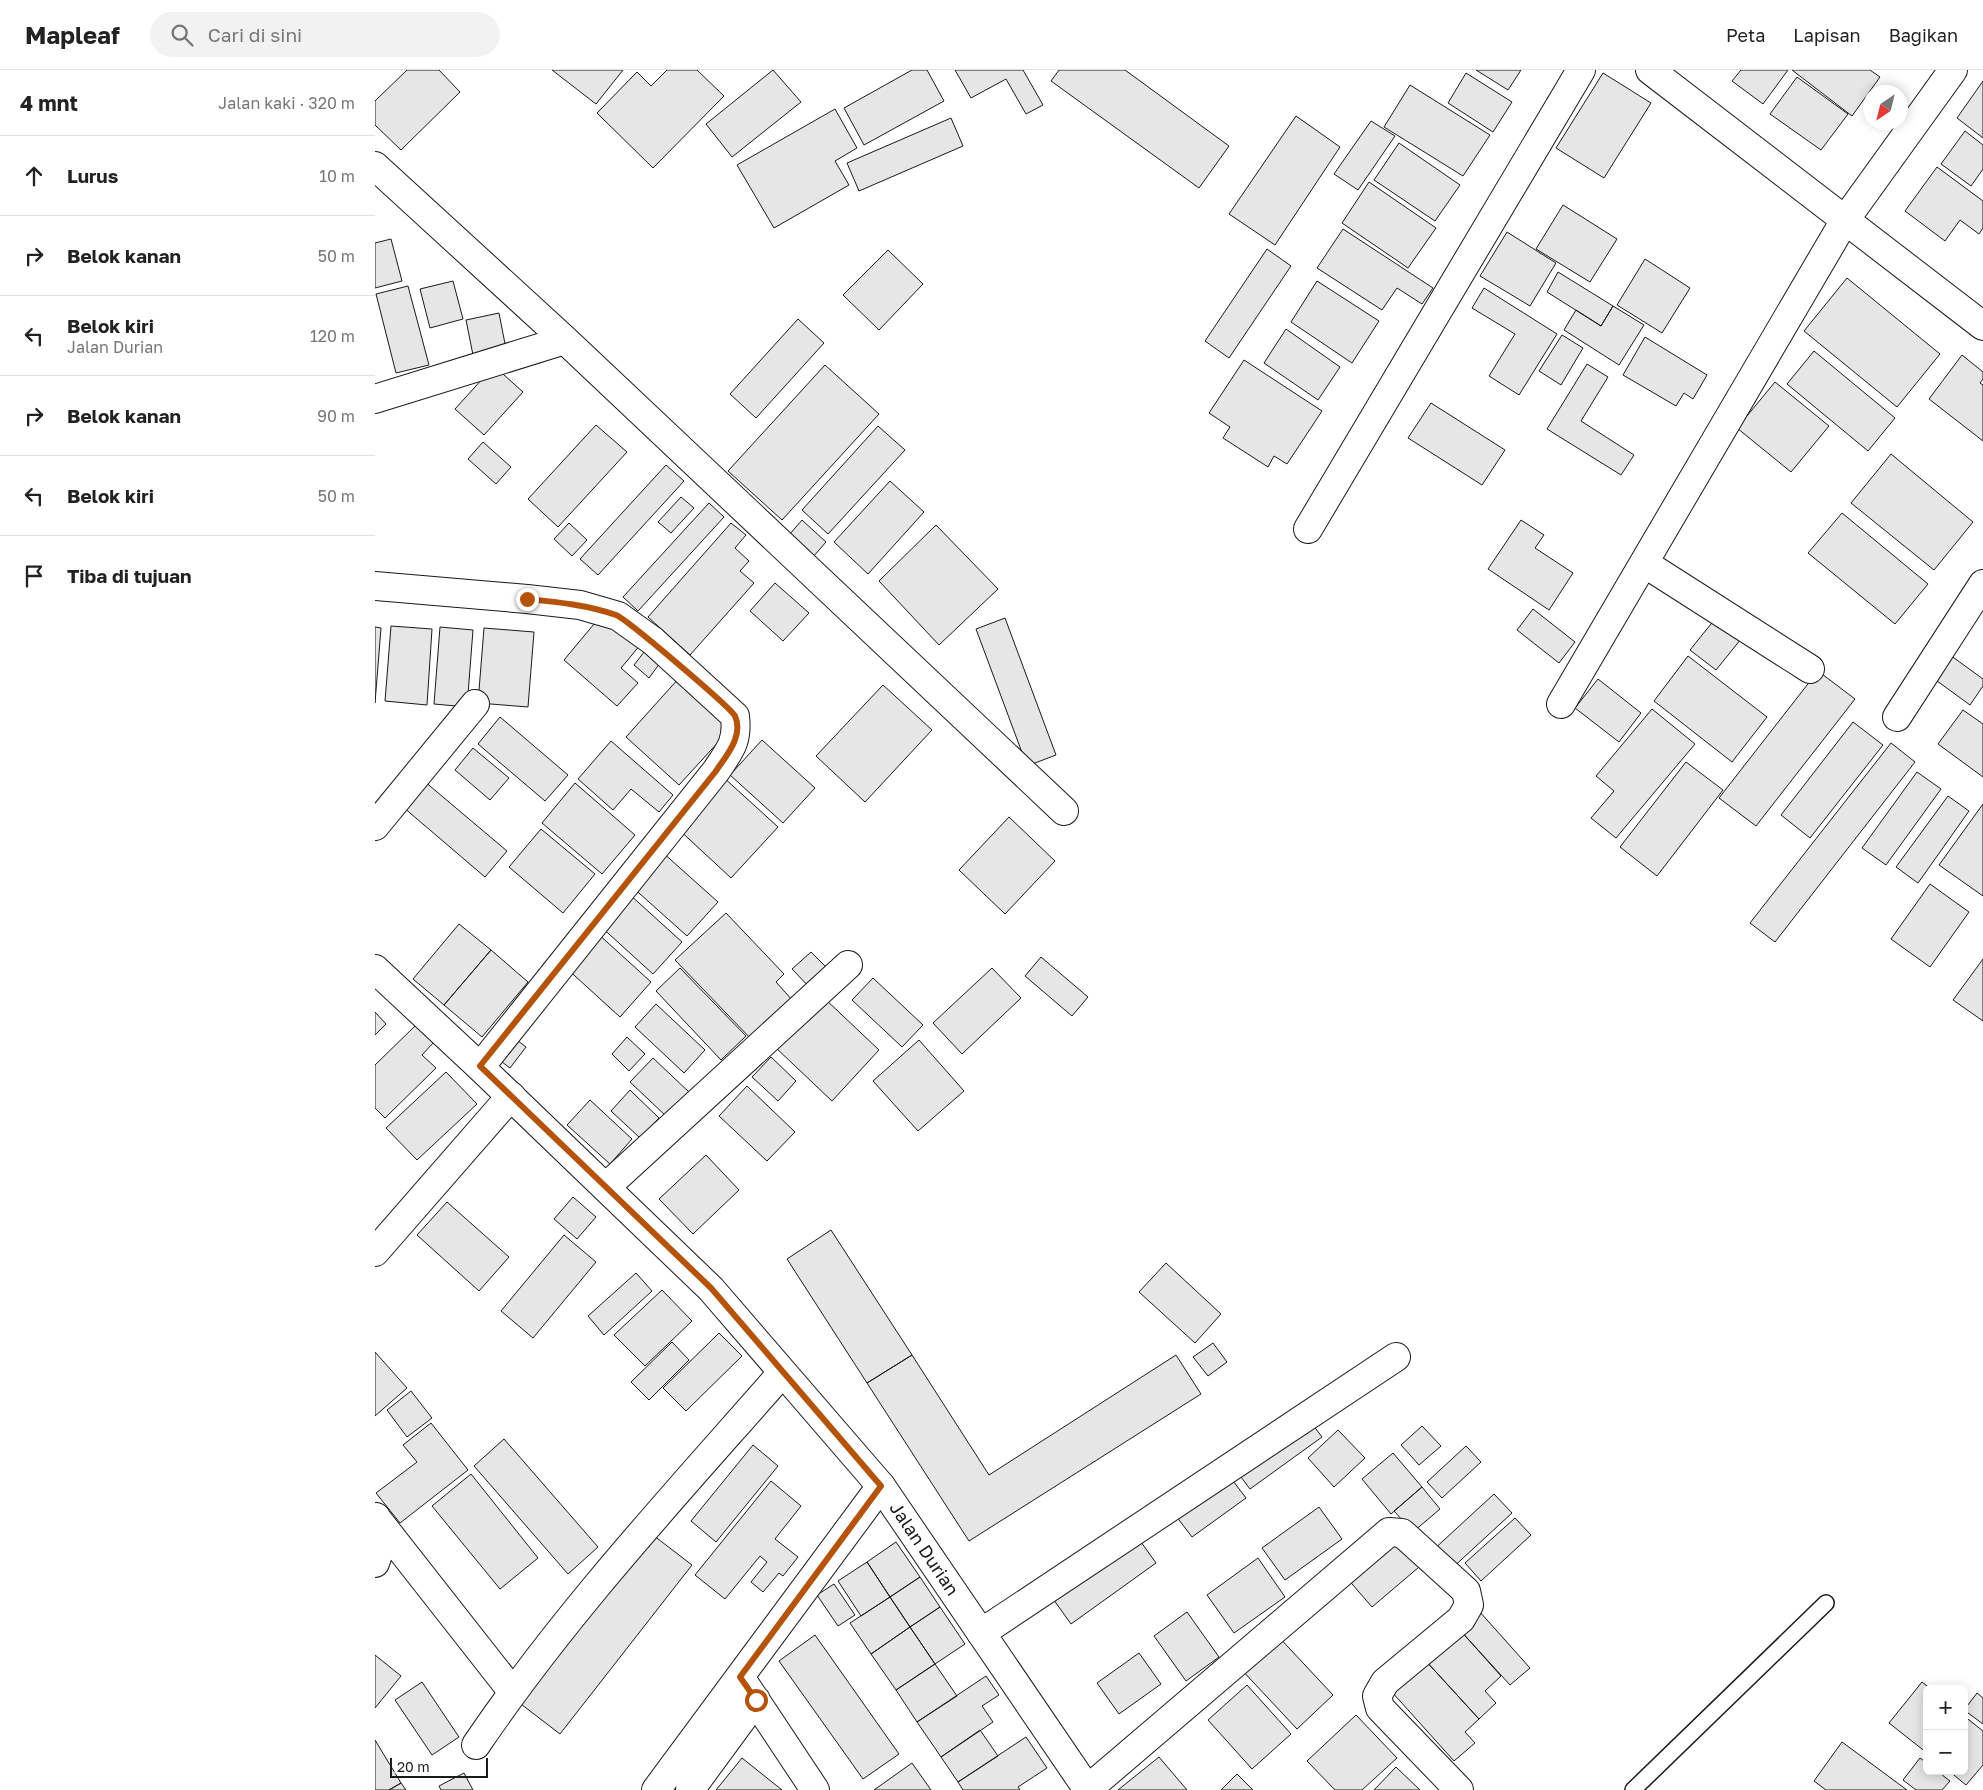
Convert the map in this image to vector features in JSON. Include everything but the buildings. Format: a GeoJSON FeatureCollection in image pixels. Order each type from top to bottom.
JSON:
{"type":"FeatureCollection","features":[{"type":"Feature","properties":{"kind":"street"},"geometry":{"type":"LineString","coordinates":[[1308,529],[1581,70]]}},
{"type":"Feature","properties":{"kind":"street"},"geometry":{"type":"LineString","coordinates":[[1650,70],[1983,326]]}},
{"type":"Feature","properties":{"kind":"street"},"geometry":{"type":"LineString","coordinates":[[1561,704],[1845,220],[1953,70]]}},
{"type":"Feature","properties":{"kind":"street"},"geometry":{"type":"LineString","coordinates":[[375,166],[565,340],[1064,810]]}},
{"type":"Feature","properties":{"kind":"street"},"geometry":{"type":"LineString","coordinates":[[375,400],[565,340]]}},
{"type":"Feature","properties":{"kind":"street"},"geometry":{"type":"LineString","coordinates":[[1645,563],[1810,669]]}},
{"type":"Feature","properties":{"kind":"street"},"geometry":{"type":"LineString","coordinates":[[1897,717],[1983,584]]}},
{"type":"Feature","properties":{"kind":"street"},"geometry":{"type":"LineString","coordinates":[[375,586],[580,605],[618,616],[653,641],[735,716],[737,734],[729,753],[716,771],[480,1066]]}},
{"type":"Feature","properties":{"kind":"street"},"geometry":{"type":"LineString","coordinates":[[375,826],[475,704]]}},
{"type":"Feature","properties":{"kind":"street"},"geometry":{"type":"LineString","coordinates":[[606,1187],[848,965]]}},
{"type":"Feature","properties":{"kind":"street","name":"Jalan Durian"},"geometry":{"type":"LineString","coordinates":[[375,969],[480,1066],[711,1288],[782,1373],[881,1486],[1088,1790]]}},
{"type":"Feature","properties":{"kind":"street"},"geometry":{"type":"LineString","coordinates":[[375,1252],[511,1096]]}},
{"type":"Feature","properties":{"kind":"street"},"geometry":{"type":"LineString","coordinates":[[981,1633],[1396,1357]]}},
{"type":"Feature","properties":{"kind":"street"},"geometry":{"type":"LineString","coordinates":[[476,1745],[512,1692],[605,1575],[782,1373]]}},
{"type":"Feature","properties":{"kind":"street"},"geometry":{"type":"LineString","coordinates":[[656,1790],[881,1486]]}},
{"type":"Feature","properties":{"kind":"street"},"geometry":{"type":"LineString","coordinates":[[376,1517],[512,1692]]}},
{"type":"Feature","properties":{"kind":"street"},"geometry":{"type":"LineString","coordinates":[[375,1563],[384,1537],[376,1517]]}},
{"type":"Feature","properties":{"kind":"street"},"geometry":{"type":"LineString","coordinates":[[1088,1790],[1389,1532],[1402,1533],[1467,1592],[1469,1605],[1461,1619],[1385,1682],[1377,1696],[1380,1708],[1459,1790]]}},
{"type":"Feature","properties":{"kind":"street"},"geometry":{"type":"LineString","coordinates":[[740,1677],[815,1790]]}},
{"type":"Feature","properties":{"kind":"street"},"geometry":{"type":"LineString","coordinates":[[690,1790],[756,1700]]}},
{"type":"Feature","properties":{"kind":"lane"},"geometry":{"type":"LineString","coordinates":[[1633,1790],[1826,1603]]}},
{"type":"Feature","properties":{"kind":"route"},"geometry":{"type":"LineString","coordinates":[[527,599],[580,605],[618,616],[653,641],[735,716],[737,734],[729,753],[716,771],[480,1066],[711,1288],[782,1373],[881,1486],[740,1677],[756,1700]]}}]}
